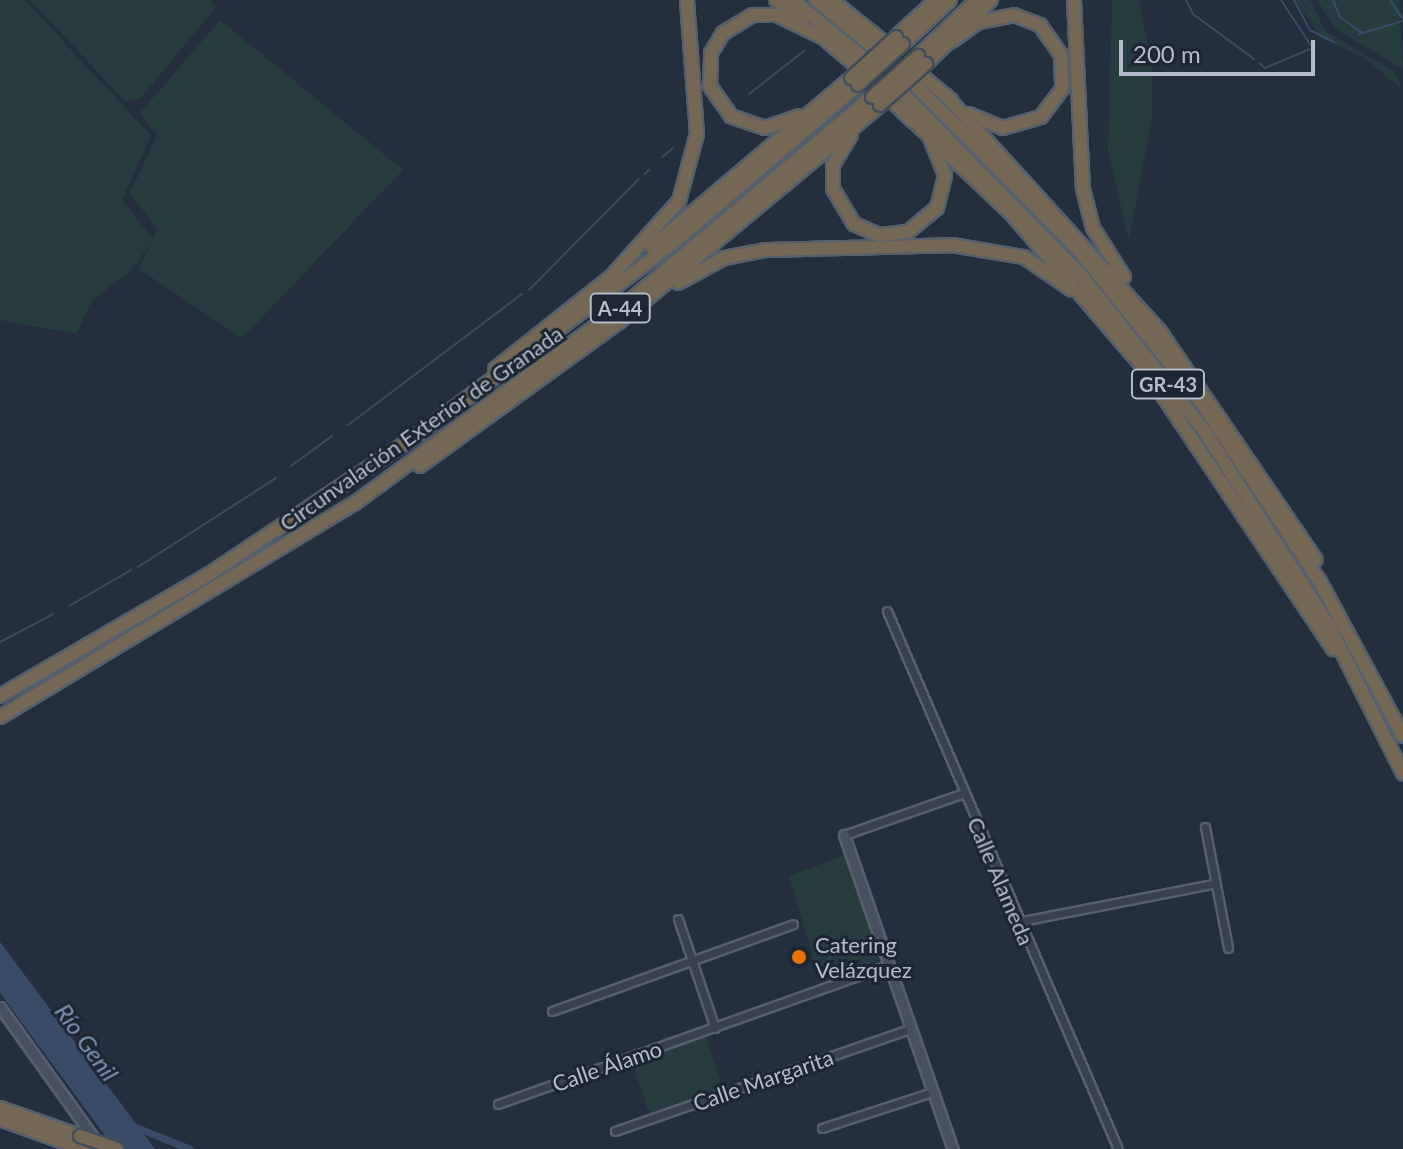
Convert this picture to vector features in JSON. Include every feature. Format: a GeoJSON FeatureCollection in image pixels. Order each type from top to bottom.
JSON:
{"type":"FeatureCollection","features":[{"type":"Feature","properties":{"kind":"highway"},"geometry":{"type":"LineString","coordinates":[[611,277],[666,221],[692,171],[698,112],[687,0]]}},
{"type":"Feature","properties":{"kind":"highway"},"geometry":{"type":"LineString","coordinates":[[776,0],[858,61],[793,0]]}},
{"type":"Feature","properties":{"kind":"highway"},"geometry":{"type":"LineString","coordinates":[[816,0],[877,44],[842,0]]}},
{"type":"Feature","properties":{"kind":"highway"},"geometry":{"type":"LineString","coordinates":[[831,0],[863,25]]}},
{"type":"Feature","properties":{"kind":"highway"},"geometry":{"type":"LineString","coordinates":[[907,61],[911,24],[929,0]]}},
{"type":"Feature","properties":{"kind":"highway"},"geometry":{"type":"LineString","coordinates":[[911,24],[936,0]]}},
{"type":"Feature","properties":{"kind":"highway","name":"Circunvalación Exterior de Granada"},"geometry":{"type":"LineString","coordinates":[[0,717],[127,646],[355,503],[615,312],[872,85],[907,61],[950,0]]}},
{"type":"Feature","properties":{"kind":"highway","name":"Circunvalación Exterior de Granada"},"geometry":{"type":"LineString","coordinates":[[0,696],[117,630],[406,441],[635,273],[872,85],[907,61],[977,0]]}},
{"type":"Feature","properties":{"kind":"highway"},"geometry":{"type":"LineString","coordinates":[[950,42],[991,0]]}},
{"type":"Feature","properties":{"kind":"highway"},"geometry":{"type":"LineString","coordinates":[[1074,0],[1087,208],[1102,244],[1288,512],[1403,736]]}},
{"type":"Feature","properties":{"kind":"highway"},"geometry":{"type":"LineString","coordinates":[[824,38],[777,15],[753,15],[723,33],[709,75],[722,108],[753,127],[788,123],[827,100],[872,85]]}},
{"type":"Feature","properties":{"kind":"highway"},"geometry":{"type":"LineString","coordinates":[[991,17],[1028,19],[1056,42],[1064,78],[1050,109],[1016,128],[978,120],[907,61],[950,42],[991,17]]}},
{"type":"Feature","properties":{"kind":"highway","name":"GR-43"},"geometry":{"type":"LineString","coordinates":[[907,61],[1161,349],[1258,482],[1361,649]]}},
{"type":"Feature","properties":{"kind":"highway"},"geometry":{"type":"LineString","coordinates":[[872,85],[863,121],[838,154],[833,189],[854,224],[894,236],[930,218],[945,186],[938,151],[908,116]]}},
{"type":"Feature","properties":{"kind":"highway"},"geometry":{"type":"LineString","coordinates":[[945,95],[1159,330]]}},
{"type":"Feature","properties":{"kind":"highway","name":"GR-43"},"geometry":{"type":"LineString","coordinates":[[908,116],[898,98],[1038,228],[1155,366],[1288,558],[1376,718]]}},
{"type":"Feature","properties":{"kind":"highway"},"geometry":{"type":"LineString","coordinates":[[406,441],[827,100]]}},
{"type":"Feature","properties":{"kind":"highway"},"geometry":{"type":"LineString","coordinates":[[908,116],[1063,269],[1154,384],[1264,538],[1376,718],[1403,773]]}},
{"type":"Feature","properties":{"kind":"highway"},"geometry":{"type":"LineString","coordinates":[[619,322],[863,121]]}},
{"type":"Feature","properties":{"kind":"highway"},"geometry":{"type":"LineString","coordinates":[[355,503],[442,452],[619,322],[703,267],[743,253],[978,246],[1045,268],[1154,384]]}},
{"type":"Feature","properties":{"kind":"highway"},"geometry":{"type":"LineString","coordinates":[[0,1108],[81,1142]]}},
{"type":"Feature","properties":{"kind":"highway"},"geometry":{"type":"LineString","coordinates":[[0,1119],[117,1149]]}},
{"type":"Feature","properties":{"kind":"street","name":"Calle Alameda"},"geometry":{"type":"LineString","coordinates":[[887,611],[1017,922],[1118,1149]]}},
{"type":"Feature","properties":{"kind":"street"},"geometry":{"type":"LineString","coordinates":[[953,1149],[844,835],[964,793]]}},
{"type":"Feature","properties":{"kind":"street"},"geometry":{"type":"LineString","coordinates":[[1205,827],[1213,884],[1228,948]]}},
{"type":"Feature","properties":{"kind":"street"},"geometry":{"type":"LineString","coordinates":[[1017,922],[1213,884]]}},
{"type":"Feature","properties":{"kind":"street"},"geometry":{"type":"LineString","coordinates":[[678,919],[715,1028]]}},
{"type":"Feature","properties":{"kind":"street"},"geometry":{"type":"LineString","coordinates":[[552,1011],[793,924]]}},
{"type":"Feature","properties":{"kind":"street","name":"Calle Álamo"},"geometry":{"type":"LineString","coordinates":[[498,1104],[888,965]]}},
{"type":"Feature","properties":{"kind":"street"},"geometry":{"type":"LineString","coordinates":[[0,1007],[102,1149]]}},
{"type":"Feature","properties":{"kind":"street","name":"Calle Margarita"},"geometry":{"type":"LineString","coordinates":[[615,1131],[910,1029]]}},
{"type":"Feature","properties":{"kind":"street"},"geometry":{"type":"LineString","coordinates":[[822,1128],[932,1092]]}},
{"type":"Feature","properties":{"kind":"green space"},"geometry":{"type":"Polygon","coordinates":[[[0,0],[25,0],[151,136],[122,200],[153,239],[132,270],[92,300],[76,334],[0,320],[0,0]]]}},
{"type":"Feature","properties":{"kind":"green space"},"geometry":{"type":"Polygon","coordinates":[[[30,0],[210,0],[216,7],[141,98],[126,102],[30,0]]]}},
{"type":"Feature","properties":{"kind":"green space"},"geometry":{"type":"Polygon","coordinates":[[[1112,0],[1139,0],[1152,68],[1152,117],[1129,241],[1108,151],[1112,0]]]}},
{"type":"Feature","properties":{"kind":"green space"},"geometry":{"type":"Polygon","coordinates":[[[1295,0],[1310,0],[1326,32],[1395,72],[1403,90],[1363,57],[1323,39],[1295,0]]]}},
{"type":"Feature","properties":{"kind":"green space"},"geometry":{"type":"Polygon","coordinates":[[[1317,0],[1399,0],[1403,69],[1336,29],[1317,0]]]}},
{"type":"Feature","properties":{"kind":"green space"},"geometry":{"type":"Polygon","coordinates":[[[220,20],[403,170],[242,338],[139,269],[157,229],[130,193],[157,135],[140,113],[220,20]]]}},
{"type":"Feature","properties":{"kind":"green space"},"geometry":{"type":"Polygon","coordinates":[[[845,855],[881,959],[840,977],[830,969],[818,974],[789,876],[845,855]]]}},
{"type":"Feature","properties":{"kind":"green space"},"geometry":{"type":"Polygon","coordinates":[[[706,1036],[723,1090],[650,1116],[632,1063],[706,1036]]]}},
{"type":"Feature","properties":{"kind":"water"},"geometry":{"type":"Polygon","coordinates":[[[0,942],[155,1149],[115,1149],[0,993],[0,942]]]}},
{"type":"Feature","properties":{"kind":"waterway"},"geometry":{"type":"LineString","coordinates":[[1186,0],[1193,14],[1254,59]]}},
{"type":"Feature","properties":{"kind":"waterway"},"geometry":{"type":"LineString","coordinates":[[1281,0],[1312,47]]}},
{"type":"Feature","properties":{"kind":"waterway"},"geometry":{"type":"LineString","coordinates":[[1294,0],[1310,30],[1334,42]]}},
{"type":"Feature","properties":{"kind":"waterway"},"geometry":{"type":"LineString","coordinates":[[1333,0],[1340,17],[1361,32]]}},
{"type":"Feature","properties":{"kind":"waterway"},"geometry":{"type":"LineString","coordinates":[[1390,0],[1403,19]]}},
{"type":"Feature","properties":{"kind":"waterway"},"geometry":{"type":"LineString","coordinates":[[1359,34],[1403,21]]}},
{"type":"Feature","properties":{"kind":"waterway"},"geometry":{"type":"LineString","coordinates":[[1259,63],[1265,68],[1315,47]]}},
{"type":"Feature","properties":{"kind":"waterway"},"geometry":{"type":"LineString","coordinates":[[749,94],[804,51]]}},
{"type":"Feature","properties":{"kind":"waterway"},"geometry":{"type":"LineString","coordinates":[[662,157],[673,148]]}},
{"type":"Feature","properties":{"kind":"waterway"},"geometry":{"type":"LineString","coordinates":[[645,174],[649,170]]}},
{"type":"Feature","properties":{"kind":"waterway"},"geometry":{"type":"LineString","coordinates":[[529,290],[639,179]]}},
{"type":"Feature","properties":{"kind":"waterway"},"geometry":{"type":"LineString","coordinates":[[348,425],[522,294]]}},
{"type":"Feature","properties":{"kind":"waterway"},"geometry":{"type":"LineString","coordinates":[[291,466],[332,436]]}},
{"type":"Feature","properties":{"kind":"waterway"},"geometry":{"type":"LineString","coordinates":[[138,567],[276,478]]}},
{"type":"Feature","properties":{"kind":"waterway"},"geometry":{"type":"LineString","coordinates":[[69,606],[131,570]]}},
{"type":"Feature","properties":{"kind":"waterway"},"geometry":{"type":"LineString","coordinates":[[0,642],[53,614]]}},
{"type":"Feature","properties":{"kind":"waterway"},"geometry":{"type":"LineString","coordinates":[[133,1126],[190,1149]]}},
{"type":"Feature","properties":{"kind":"place","name":"Catering Velázquez"},"geometry":{"type":"Point","coordinates":[799,957]}},
{"type":"Feature","properties":{"kind":"water label","name":"Río Genil"},"geometry":{"type":"Point","coordinates":[87,1042]}}]}
